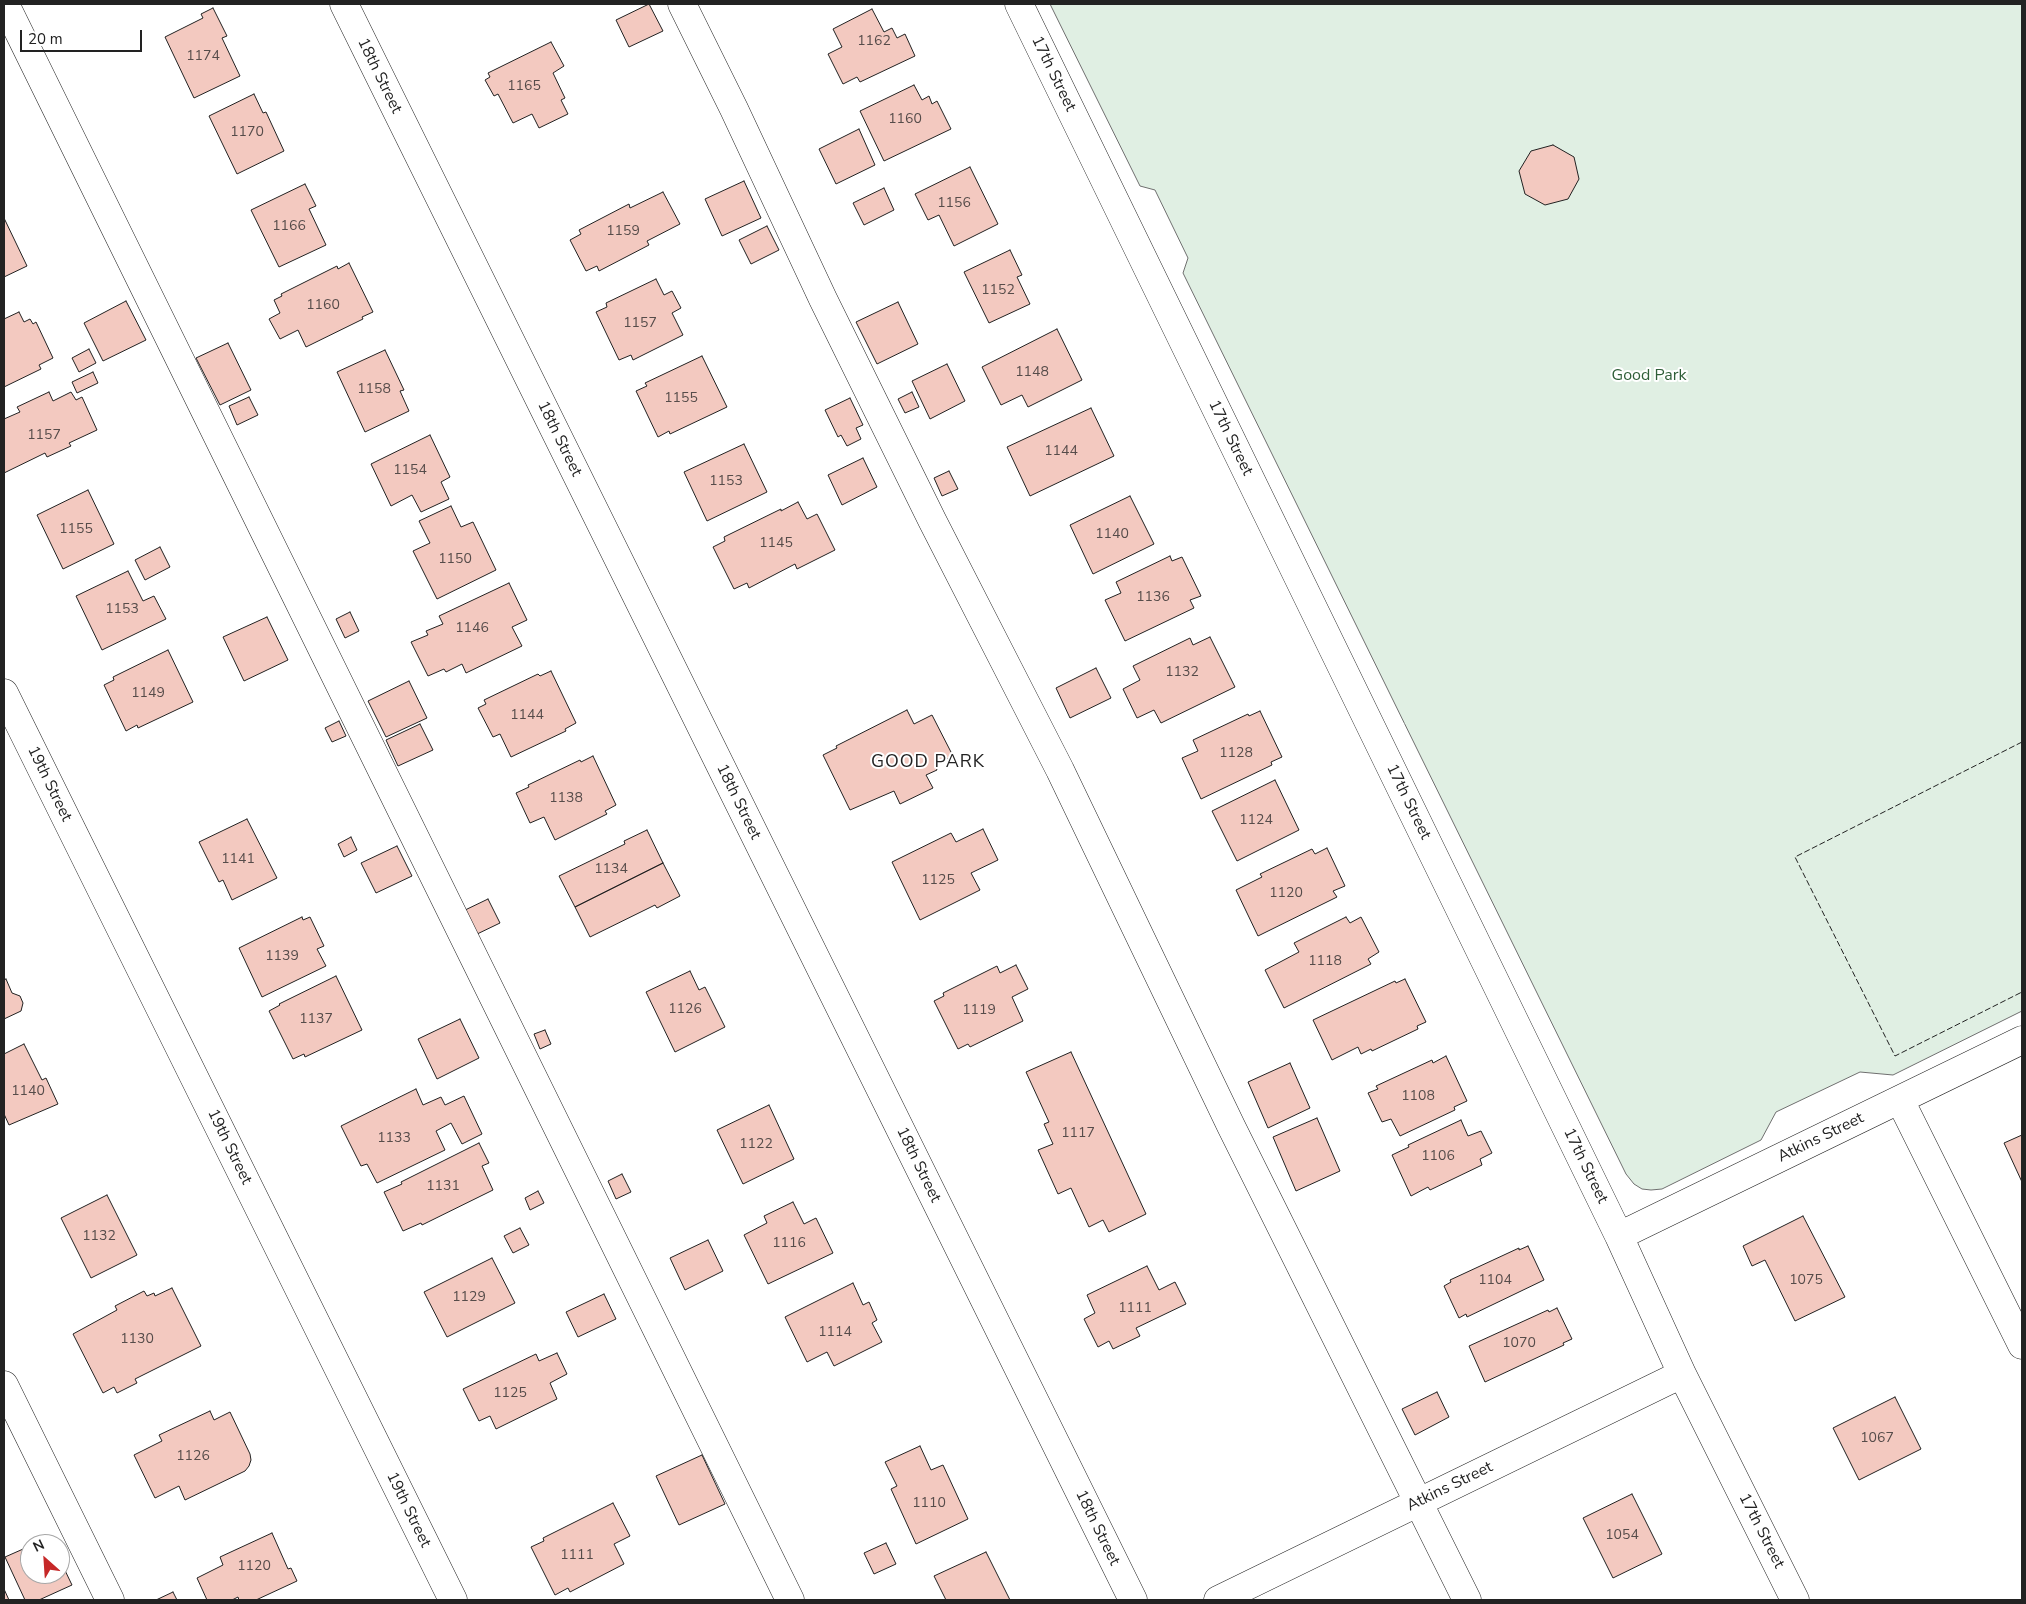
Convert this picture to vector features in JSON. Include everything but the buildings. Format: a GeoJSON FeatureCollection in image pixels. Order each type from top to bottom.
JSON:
{"type":"FeatureCollection","features":[{"type":"Feature","properties":{"kind":"street"},"geometry":{"type":"LineString","coordinates":[[5,4],[790,1600]]}},
{"type":"Feature","properties":{"kind":"street","name":"18th Street"},"geometry":{"type":"LineString","coordinates":[[344,4],[1133,1600]]}},
{"type":"Feature","properties":{"kind":"street"},"geometry":{"type":"LineString","coordinates":[[682,4],[734,109],[823,300],[932,520],[1060,770],[1231,1126],[1467,1600]]}},
{"type":"Feature","properties":{"kind":"street","name":"17th Street"},"geometry":{"type":"LineString","coordinates":[[1019,4],[1619,1236],[1682,1374],[1796,1600]]}},
{"type":"Feature","properties":{"kind":"street","name":"19th Street"},"geometry":{"type":"LineString","coordinates":[[4,693],[453,1600]]}},
{"type":"Feature","properties":{"kind":"street","name":"Atkins Street"},"geometry":{"type":"LineString","coordinates":[[1619,1236],[2022,1040]]}},
{"type":"Feature","properties":{"kind":"street"},"geometry":{"type":"LineString","coordinates":[[1900,1100],[2022,1345]]}},
{"type":"Feature","properties":{"kind":"street","name":"Atkins Street"},"geometry":{"type":"LineString","coordinates":[[1218,1600],[1682,1374]]}},
{"type":"Feature","properties":{"kind":"street"},"geometry":{"type":"LineString","coordinates":[[4,1385],[110,1600]]}},
{"type":"Feature","properties":{"kind":"green space","name":"Good Park"},"geometry":{"type":"Polygon","coordinates":[[[1050,4],[2022,4],[2022,1011],[1893,1075],[1860,1072],[1776,1112],[1761,1140],[1662,1189],[1642,1189],[1634,1184],[1626,1174],[1183,273],[1188,258],[1155,190],[1140,186],[1050,4]]]}},
{"type":"Feature","properties":{"kind":"fence"},"geometry":{"type":"LineString","coordinates":[[2022,742],[1795,857],[1895,1056],[2022,992]]}},
{"type":"Feature","properties":{"kind":"district","name":"GOOD PARK"},"geometry":{"type":"Point","coordinates":[928,763]}}]}
